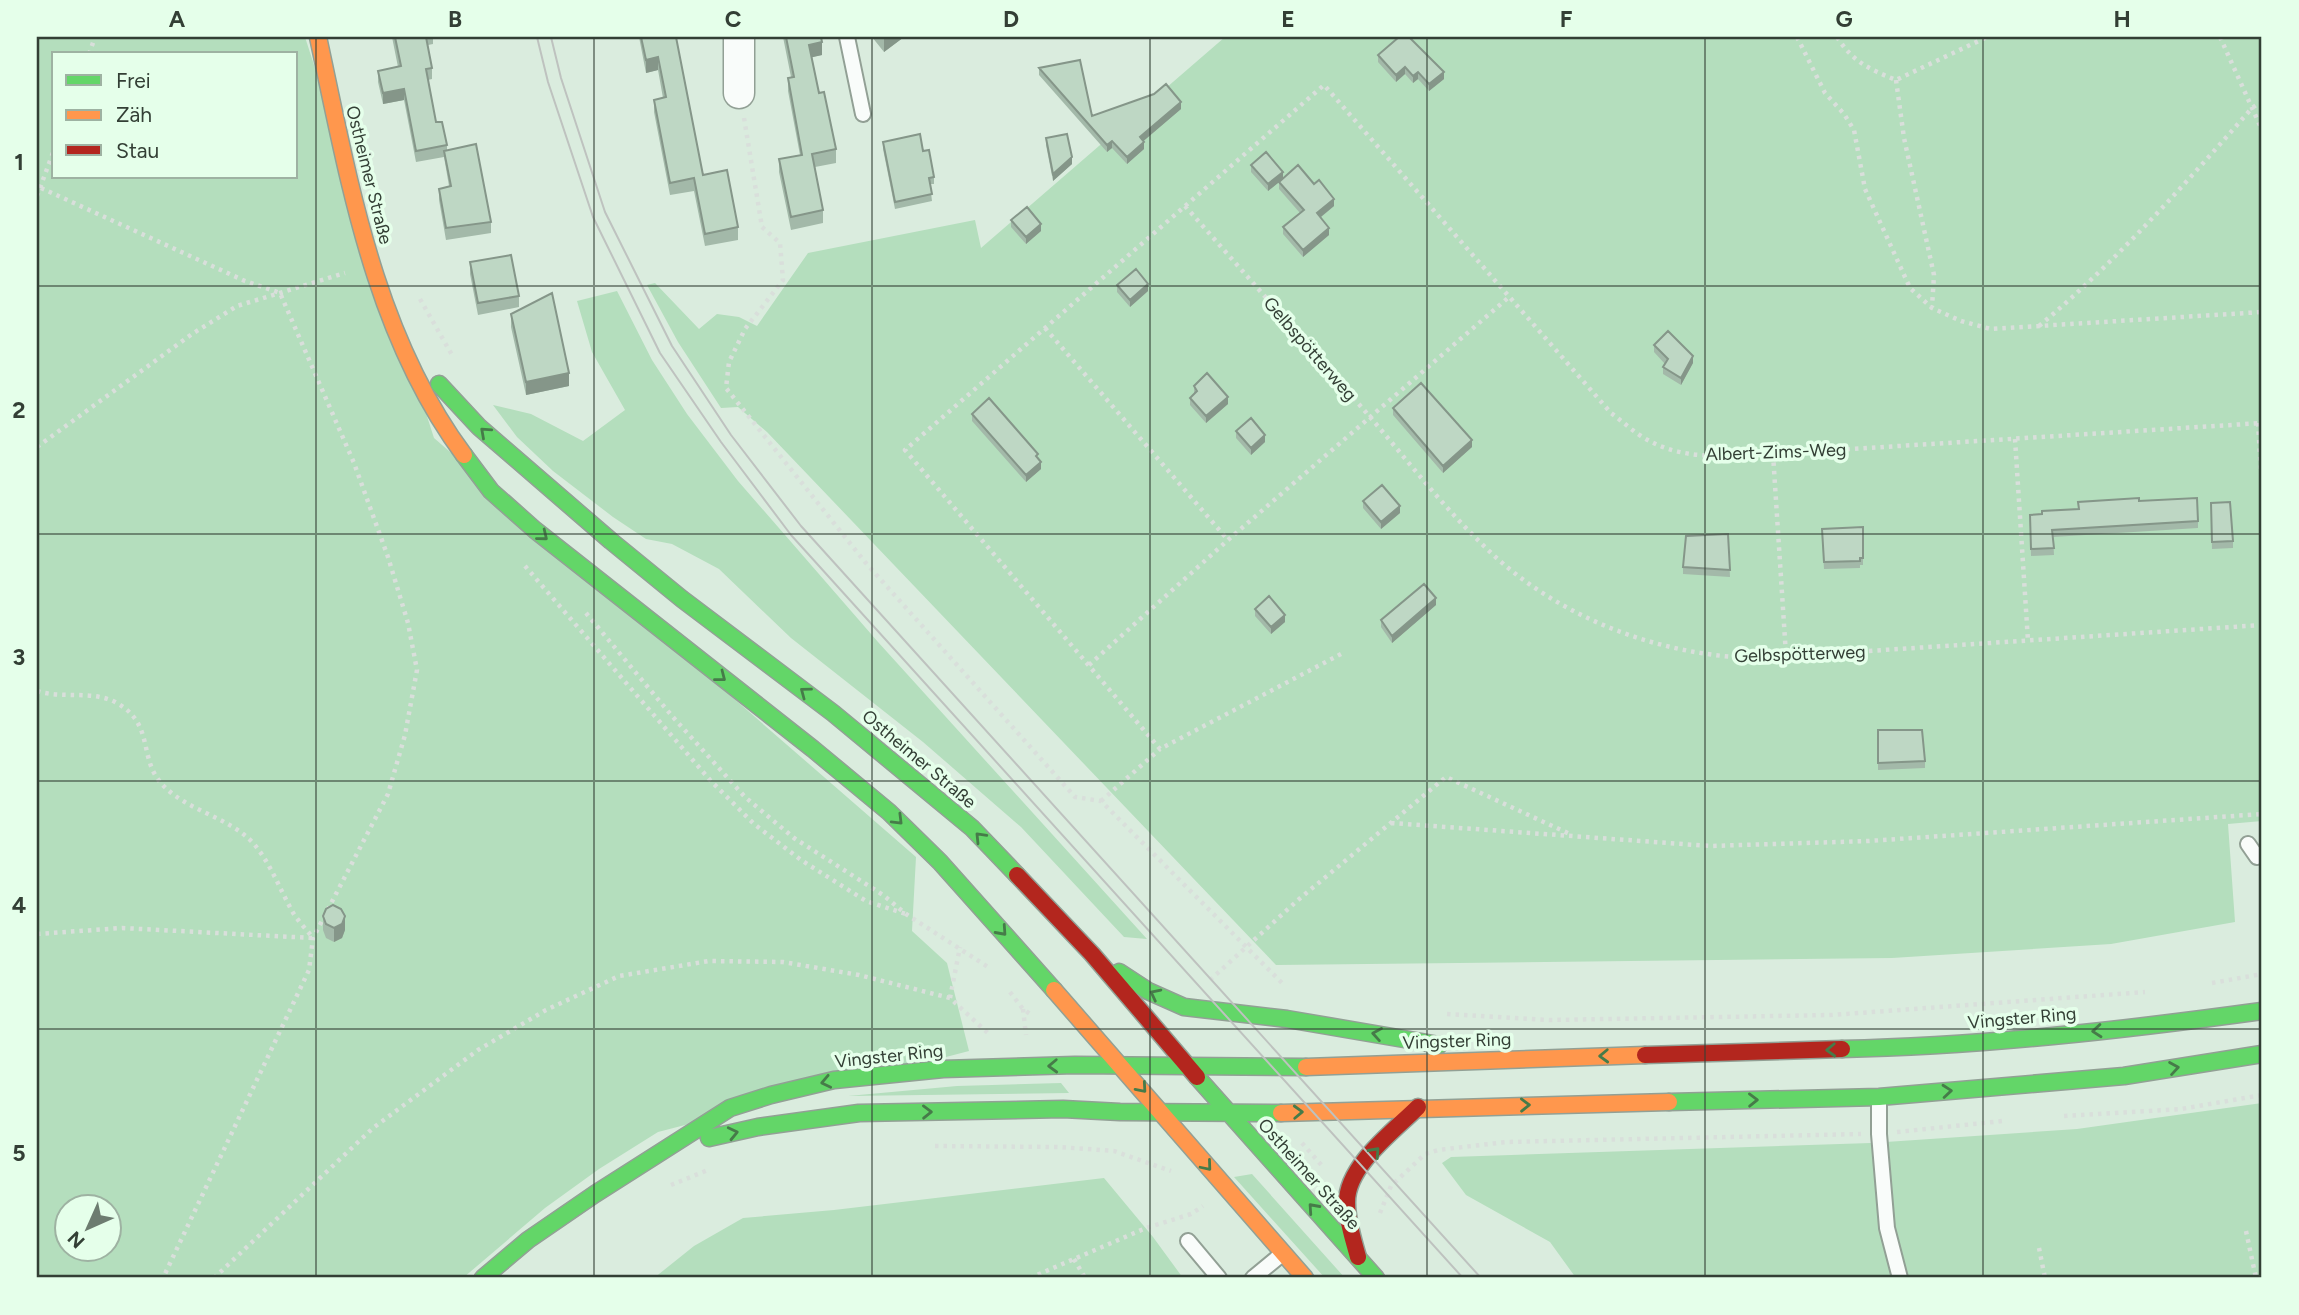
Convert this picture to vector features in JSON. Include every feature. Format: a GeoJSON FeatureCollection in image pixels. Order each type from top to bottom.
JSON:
{"type":"FeatureCollection","features":[{"type":"Feature","properties":{"kind":"main road","name":"Ostheimer Straße"},"geometry":{"type":"LineString","coordinates":[[318,37],[357,214],[392,321],[427,396],[453,440],[485,484],[546,538],[889,812],[940,862],[1121,1064],[1306,1278]]}},
{"type":"Feature","properties":{"kind":"main road","name":"Ostheimer Straße"},"geometry":{"type":"LineString","coordinates":[[392,321],[433,378],[478,427],[501,461],[833,713],[972,828],[1092,954],[1376,1278]]}},
{"type":"Feature","properties":{"kind":"main road"},"geometry":{"type":"LineString","coordinates":[[485,484],[489,470],[501,461]]}},
{"type":"Feature","properties":{"kind":"main road"},"geometry":{"type":"LineString","coordinates":[[1092,954],[1148,991],[1184,1007],[1287,1019],[1517,1058]]}},
{"type":"Feature","properties":{"kind":"main road","name":"Vingster Ring"},"geometry":{"type":"LineString","coordinates":[[483,1278],[528,1240],[730,1108],[834,1080],[943,1069],[1121,1064],[1301,1067],[1517,1058],[1899,1048],[2130,1029],[2262,1011]]}},
{"type":"Feature","properties":{"kind":"main road","name":"Vingster Ring"},"geometry":{"type":"LineString","coordinates":[[666,1148],[758,1127],[859,1113],[1063,1109],[1230,1114],[1879,1097],[2124,1076],[2262,1054]]}},
{"type":"Feature","properties":{"kind":"main road"},"geometry":{"type":"LineString","coordinates":[[1358,1259],[1348,1221],[1349,1187],[1378,1147],[1418,1107]]}},
{"type":"Feature","properties":{"kind":"street"},"geometry":{"type":"LineString","coordinates":[[739,37],[739,93]]}},
{"type":"Feature","properties":{"kind":"lane"},"geometry":{"type":"LineString","coordinates":[[847,37],[863,114]]}},
{"type":"Feature","properties":{"kind":"lane"},"geometry":{"type":"LineString","coordinates":[[2248,844],[2257,856],[2262,856]]}},
{"type":"Feature","properties":{"kind":"lane"},"geometry":{"type":"LineString","coordinates":[[1879,1097],[1879,1134],[1887,1228],[1899,1278]]}},
{"type":"Feature","properties":{"kind":"lane"},"geometry":{"type":"LineString","coordinates":[[1188,1241],[1219,1278]]}},
{"type":"Feature","properties":{"kind":"lane"},"geometry":{"type":"LineString","coordinates":[[1253,1278],[1283,1253]]}},
{"type":"Feature","properties":{"kind":"path"},"geometry":{"type":"LineString","coordinates":[[1797,37],[1825,93],[1854,130],[1865,189],[1899,268],[1910,288],[1931,307],[1961,321],[1991,329],[2262,312]]}},
{"type":"Feature","properties":{"kind":"path"},"geometry":{"type":"LineString","coordinates":[[1837,37],[1847,54],[1867,68],[1896,79],[1987,37]]}},
{"type":"Feature","properties":{"kind":"path"},"geometry":{"type":"LineString","coordinates":[[2220,37],[2262,130]]}},
{"type":"Feature","properties":{"kind":"path"},"geometry":{"type":"LineString","coordinates":[[1896,79],[1905,138],[1934,275],[1931,307]]}},
{"type":"Feature","properties":{"kind":"path","name":"Albert-Zims-Weg"},"geometry":{"type":"LineString","coordinates":[[1185,206],[1324,85],[1611,413],[1642,437],[1674,452],[1709,457],[1773,454],[2260,423]]}},
{"type":"Feature","properties":{"kind":"path"},"geometry":{"type":"LineString","coordinates":[[739,93],[762,227],[780,243],[783,280],[745,329],[729,362],[726,388],[864,562],[1075,797],[1101,801],[1286,987]]}},
{"type":"Feature","properties":{"kind":"path"},"geometry":{"type":"LineString","coordinates":[[2037,328],[2078,294],[2161,210],[2252,108],[2262,101]]}},
{"type":"Feature","properties":{"kind":"path"},"geometry":{"type":"LineString","coordinates":[[37,196],[52,156]]}},
{"type":"Feature","properties":{"kind":"path"},"geometry":{"type":"LineString","coordinates":[[41,188],[244,281],[280,293],[354,463],[408,622],[417,670],[405,736],[388,794],[313,938],[309,970],[163,1278]]}},
{"type":"Feature","properties":{"kind":"path"},"geometry":{"type":"LineString","coordinates":[[1160,749],[905,450],[1185,206]]}},
{"type":"Feature","properties":{"kind":"path","name":"Gelbspötterweg"},"geometry":{"type":"LineString","coordinates":[[1185,206],[1486,549],[1513,572],[1566,607],[1640,638],[1683,651],[1736,657],[1786,656],[2262,625]]}},
{"type":"Feature","properties":{"kind":"path"},"geometry":{"type":"LineString","coordinates":[[37,447],[192,334],[237,306],[343,273],[373,267]]}},
{"type":"Feature","properties":{"kind":"path"},"geometry":{"type":"LineString","coordinates":[[1089,665],[1228,540],[1509,298]]}},
{"type":"Feature","properties":{"kind":"path"},"geometry":{"type":"LineString","coordinates":[[1045,328],[1228,540]]}},
{"type":"Feature","properties":{"kind":"path"},"geometry":{"type":"LineString","coordinates":[[2260,423],[2262,487]]}},
{"type":"Feature","properties":{"kind":"path"},"geometry":{"type":"LineString","coordinates":[[2015,439],[2028,641]]}},
{"type":"Feature","properties":{"kind":"path"},"geometry":{"type":"LineString","coordinates":[[1773,454],[1786,656]]}},
{"type":"Feature","properties":{"kind":"path"},"geometry":{"type":"LineString","coordinates":[[550,586],[540,583],[710,780],[754,824],[801,860],[866,901],[906,914]]}},
{"type":"Feature","properties":{"kind":"path"},"geometry":{"type":"LineString","coordinates":[[578,604],[672,716],[745,797],[794,838],[996,972]]}},
{"type":"Feature","properties":{"kind":"path"},"geometry":{"type":"LineString","coordinates":[[1101,801],[1160,749],[1342,654]]}},
{"type":"Feature","properties":{"kind":"path"},"geometry":{"type":"LineString","coordinates":[[37,691],[52,696],[98,696],[115,702],[131,714],[141,727],[152,769],[160,783],[176,796],[253,842],[267,862],[292,912],[313,938]]}},
{"type":"Feature","properties":{"kind":"path"},"geometry":{"type":"LineString","coordinates":[[1203,986],[1297,900],[1446,777],[1577,837]]}},
{"type":"Feature","properties":{"kind":"path"},"geometry":{"type":"LineString","coordinates":[[1391,823],[1710,846],[1869,841],[2262,814]]}},
{"type":"Feature","properties":{"kind":"path"},"geometry":{"type":"LineString","coordinates":[[37,934],[121,928],[313,938]]}},
{"type":"Feature","properties":{"kind":"path"},"geometry":{"type":"LineString","coordinates":[[950,998],[960,947]]}},
{"type":"Feature","properties":{"kind":"path"},"geometry":{"type":"LineString","coordinates":[[214,1278],[373,1128],[394,1112],[478,1050],[546,1010],[619,976],[709,961],[783,962],[859,975],[950,998],[995,1039]]}},
{"type":"Feature","properties":{"kind":"path"},"geometry":{"type":"LineString","coordinates":[[2209,984],[2262,974]]}},
{"type":"Feature","properties":{"kind":"path"},"geometry":{"type":"LineString","coordinates":[[1009,990],[1023,1009],[1031,1014]]}},
{"type":"Feature","properties":{"kind":"path"},"geometry":{"type":"LineString","coordinates":[[1439,1013],[1549,1020],[1831,1015],[2156,992]]}},
{"type":"Feature","properties":{"kind":"path"},"geometry":{"type":"LineString","coordinates":[[1016,1037],[1026,1036],[1023,1009]]}},
{"type":"Feature","properties":{"kind":"path"},"geometry":{"type":"LineString","coordinates":[[2053,1116],[2181,1109],[2262,1096]]}},
{"type":"Feature","properties":{"kind":"path"},"geometry":{"type":"LineString","coordinates":[[1378,1217],[1391,1185],[1425,1154],[1438,1150],[1506,1142],[1879,1134],[2014,1120]]}},
{"type":"Feature","properties":{"kind":"path"},"geometry":{"type":"LineString","coordinates":[[933,1146],[1059,1147],[1114,1151],[1179,1174]]}},
{"type":"Feature","properties":{"kind":"path"},"geometry":{"type":"LineString","coordinates":[[669,1186],[714,1167]]}},
{"type":"Feature","properties":{"kind":"path"},"geometry":{"type":"LineString","coordinates":[[1030,1278],[1146,1228],[1191,1214],[1207,1204]]}},
{"type":"Feature","properties":{"kind":"path"},"geometry":{"type":"LineString","coordinates":[[2246,1231],[2256,1278]]}},
{"type":"Feature","properties":{"kind":"path"},"geometry":{"type":"LineString","coordinates":[[2039,1248],[2045,1278]]}},
{"type":"Feature","properties":{"kind":"path"},"geometry":{"type":"LineString","coordinates":[[1074,1259],[1085,1278]]}},
{"type":"Feature","properties":{"kind":"green space"},"geometry":{"type":"Polygon","coordinates":[[[37,37],[305,37],[434,438],[916,857],[912,931],[947,963],[969,1051],[658,1132],[599,1169],[545,1208],[463,1278],[37,1278],[37,37]]]}},
{"type":"Feature","properties":{"kind":"green space"},"geometry":{"type":"Polygon","coordinates":[[[1225,37],[2262,37],[2262,821],[2228,824],[2235,922],[2111,944],[1892,958],[1276,965],[767,432],[738,407],[721,408],[678,342],[647,285],[655,283],[699,329],[717,314],[739,317],[757,326],[808,253],[975,220],[981,248],[1225,37]]]}},
{"type":"Feature","properties":{"kind":"green space"},"geometry":{"type":"Polygon","coordinates":[[[617,291],[652,360],[687,414],[738,481],[878,642],[1147,939],[1124,937],[1021,827],[923,742],[791,638],[719,569],[672,544],[646,539],[553,471],[517,437],[493,405],[531,414],[583,441],[625,410],[592,352],[577,301],[617,291]]]}},
{"type":"Feature","properties":{"kind":"green space"},"geometry":{"type":"Polygon","coordinates":[[[1061,1083],[1069,1093],[848,1096],[957,1086],[1061,1083]]]}},
{"type":"Feature","properties":{"kind":"green space"},"geometry":{"type":"Polygon","coordinates":[[[2262,1103],[2262,1278],[1576,1278],[1550,1242],[1466,1195],[1442,1163],[1451,1157],[1871,1143],[2077,1129],[2262,1103]]]}},
{"type":"Feature","properties":{"kind":"green space"},"geometry":{"type":"Polygon","coordinates":[[[1252,1174],[1345,1278],[1325,1278],[1234,1177],[1252,1174]]]}},
{"type":"Feature","properties":{"kind":"green space"},"geometry":{"type":"Polygon","coordinates":[[[1104,1178],[1183,1278],[654,1278],[694,1246],[743,1218],[1104,1178]]]}},
{"type":"Feature","properties":{"kind":"building"},"geometry":{"type":"Polygon","coordinates":[[[395,37],[426,37],[432,68],[426,69],[436,122],[442,122],[447,145],[416,151],[404,89],[383,93],[378,71],[401,66],[395,37]]]}},
{"type":"Feature","properties":{"kind":"building"},"geometry":{"type":"Polygon","coordinates":[[[641,37],[676,37],[703,175],[727,170],[738,227],[705,234],[694,178],[670,183],[654,100],[666,97],[658,57],[646,60],[641,37]]]}},
{"type":"Feature","properties":{"kind":"building"},"geometry":{"type":"Polygon","coordinates":[[[786,37],[821,37],[822,42],[809,45],[819,93],[824,92],[836,149],[812,154],[823,210],[791,217],[779,159],[802,155],[788,78],[794,77],[786,37]]]}},
{"type":"Feature","properties":{"kind":"building"},"geometry":{"type":"Polygon","coordinates":[[[1399,37],[1409,37],[1444,72],[1429,84],[1418,72],[1413,76],[1405,67],[1396,75],[1378,55],[1399,37]]]}},
{"type":"Feature","properties":{"kind":"building"},"geometry":{"type":"Polygon","coordinates":[[[1080,60],[1092,116],[1154,94],[1166,84],[1181,102],[1140,137],[1144,142],[1127,157],[1112,141],[1107,145],[1039,68],[1080,60]]]}},
{"type":"Feature","properties":{"kind":"building"},"geometry":{"type":"Polygon","coordinates":[[[920,134],[923,151],[929,150],[934,177],[929,178],[932,194],[895,202],[883,142],[920,134]]]}},
{"type":"Feature","properties":{"kind":"building"},"geometry":{"type":"Polygon","coordinates":[[[1067,134],[1072,157],[1053,174],[1046,138],[1067,134]]]}},
{"type":"Feature","properties":{"kind":"building"},"geometry":{"type":"Polygon","coordinates":[[[476,144],[491,222],[446,228],[439,189],[451,186],[444,151],[476,144]]]}},
{"type":"Feature","properties":{"kind":"building"},"geometry":{"type":"Polygon","coordinates":[[[1266,152],[1283,172],[1268,184],[1251,165],[1266,152]]]}},
{"type":"Feature","properties":{"kind":"building"},"geometry":{"type":"Polygon","coordinates":[[[1298,165],[1314,184],[1319,180],[1334,199],[1317,213],[1329,228],[1303,250],[1283,227],[1304,210],[1279,182],[1298,165]]]}},
{"type":"Feature","properties":{"kind":"building"},"geometry":{"type":"Polygon","coordinates":[[[1027,207],[1041,224],[1026,237],[1011,220],[1027,207]]]}},
{"type":"Feature","properties":{"kind":"building"},"geometry":{"type":"Polygon","coordinates":[[[511,255],[519,296],[478,303],[470,262],[511,255]]]}},
{"type":"Feature","properties":{"kind":"building"},"geometry":{"type":"Polygon","coordinates":[[[1136,269],[1148,284],[1130,300],[1117,285],[1136,269]]]}},
{"type":"Feature","properties":{"kind":"building"},"geometry":{"type":"Polygon","coordinates":[[[552,293],[569,373],[526,382],[511,314],[552,293]]]}},
{"type":"Feature","properties":{"kind":"building"},"geometry":{"type":"Polygon","coordinates":[[[1668,331],[1693,356],[1681,378],[1663,367],[1668,359],[1654,345],[1668,331]]]}},
{"type":"Feature","properties":{"kind":"building"},"geometry":{"type":"Polygon","coordinates":[[[1207,373],[1228,397],[1206,416],[1190,398],[1197,391],[1194,386],[1207,373]]]}},
{"type":"Feature","properties":{"kind":"building"},"geometry":{"type":"Polygon","coordinates":[[[1421,383],[1472,440],[1443,466],[1393,408],[1421,383]]]}},
{"type":"Feature","properties":{"kind":"building"},"geometry":{"type":"Polygon","coordinates":[[[989,398],[1038,454],[1036,456],[1041,462],[1026,475],[972,414],[989,398]]]}},
{"type":"Feature","properties":{"kind":"building"},"geometry":{"type":"Polygon","coordinates":[[[1251,418],[1265,435],[1251,448],[1236,431],[1251,418]]]}},
{"type":"Feature","properties":{"kind":"building"},"geometry":{"type":"Polygon","coordinates":[[[1382,485],[1400,506],[1381,522],[1363,501],[1382,485]]]}},
{"type":"Feature","properties":{"kind":"building"},"geometry":{"type":"Polygon","coordinates":[[[2139,498],[2139,501],[2197,498],[2198,521],[2052,530],[2054,548],[2031,549],[2030,515],[2042,514],[2042,511],[2079,509],[2078,502],[2139,498]]]}},
{"type":"Feature","properties":{"kind":"building"},"geometry":{"type":"Polygon","coordinates":[[[2230,502],[2233,541],[2212,542],[2211,503],[2230,502]]]}},
{"type":"Feature","properties":{"kind":"building"},"geometry":{"type":"Polygon","coordinates":[[[1863,527],[1863,558],[1860,558],[1860,561],[1824,562],[1822,529],[1863,527]]]}},
{"type":"Feature","properties":{"kind":"building"},"geometry":{"type":"Polygon","coordinates":[[[1728,534],[1730,570],[1683,567],[1686,536],[1728,534]]]}},
{"type":"Feature","properties":{"kind":"building"},"geometry":{"type":"Polygon","coordinates":[[[1424,584],[1436,598],[1392,636],[1381,620],[1424,584]]]}},
{"type":"Feature","properties":{"kind":"building"},"geometry":{"type":"Polygon","coordinates":[[[1269,596],[1285,615],[1271,627],[1255,609],[1269,596]]]}},
{"type":"Feature","properties":{"kind":"building"},"geometry":{"type":"Polygon","coordinates":[[[1878,730],[1922,730],[1925,761],[1878,763],[1878,730]]]}},
{"type":"Feature","properties":{"kind":"building"},"geometry":{"type":"Polygon","coordinates":[[[333,905],[341,909],[345,916],[342,924],[334,928],[326,924],[323,916],[326,909],[333,905]]]}},
{"type":"Feature","properties":{"kind":"tram line"},"geometry":{"type":"LineString","coordinates":[[537,37],[548,82],[593,217],[660,353],[721,442],[791,535],[1463,1278]]}},
{"type":"Feature","properties":{"kind":"tram line"},"geometry":{"type":"LineString","coordinates":[[551,37],[561,78],[605,212],[672,346],[731,435],[801,526],[1481,1278]]}},
{"type":"Feature","properties":{"kind":"traffic: fast"},"geometry":{"type":"LineString","coordinates":[[439,384],[479,427],[611,541],[682,599],[833,713],[972,828],[1017,875]]}},
{"type":"Feature","properties":{"kind":"traffic: fast"},"geometry":{"type":"LineString","coordinates":[[464,455],[491,491],[535,530],[889,812],[940,862],[1054,990]]}},
{"type":"Feature","properties":{"kind":"traffic: fast"},"geometry":{"type":"LineString","coordinates":[[1119,972],[1148,991],[1184,1007],[1287,1019],[1439,1045]]}},
{"type":"Feature","properties":{"kind":"traffic: fast"},"geometry":{"type":"LineString","coordinates":[[1842,1049],[2053,1036],[2262,1011]]}},
{"type":"Feature","properties":{"kind":"traffic: fast"},"geometry":{"type":"LineString","coordinates":[[1669,1102],[1879,1097],[2124,1076],[2262,1054]]}},
{"type":"Feature","properties":{"kind":"traffic: fast"},"geometry":{"type":"LineString","coordinates":[[483,1278],[528,1240],[730,1108],[771,1095],[834,1080],[943,1069],[1075,1065],[1306,1067]]}},
{"type":"Feature","properties":{"kind":"traffic: fast"},"geometry":{"type":"LineString","coordinates":[[1197,1077],[1376,1278]]}},
{"type":"Feature","properties":{"kind":"traffic: fast"},"geometry":{"type":"LineString","coordinates":[[709,1138],[758,1127],[859,1113],[1063,1109],[1281,1113]]}},
{"type":"Feature","properties":{"kind":"traffic: slow"},"geometry":{"type":"LineString","coordinates":[[318,37],[354,200],[386,307],[433,408],[464,455]]}},
{"type":"Feature","properties":{"kind":"traffic: slow"},"geometry":{"type":"LineString","coordinates":[[1054,990],[1305,1278]]}},
{"type":"Feature","properties":{"kind":"traffic: slow"},"geometry":{"type":"LineString","coordinates":[[1306,1067],[1645,1055]]}},
{"type":"Feature","properties":{"kind":"traffic: slow"},"geometry":{"type":"LineString","coordinates":[[1281,1113],[1669,1102]]}},
{"type":"Feature","properties":{"kind":"traffic: jam"},"geometry":{"type":"LineString","coordinates":[[1017,875],[1092,954],[1197,1077]]}},
{"type":"Feature","properties":{"kind":"traffic: jam"},"geometry":{"type":"LineString","coordinates":[[1645,1055],[1842,1049]]}},
{"type":"Feature","properties":{"kind":"traffic: jam"},"geometry":{"type":"LineString","coordinates":[[1358,1257],[1347,1203],[1354,1176],[1373,1150],[1418,1107]]}}]}
